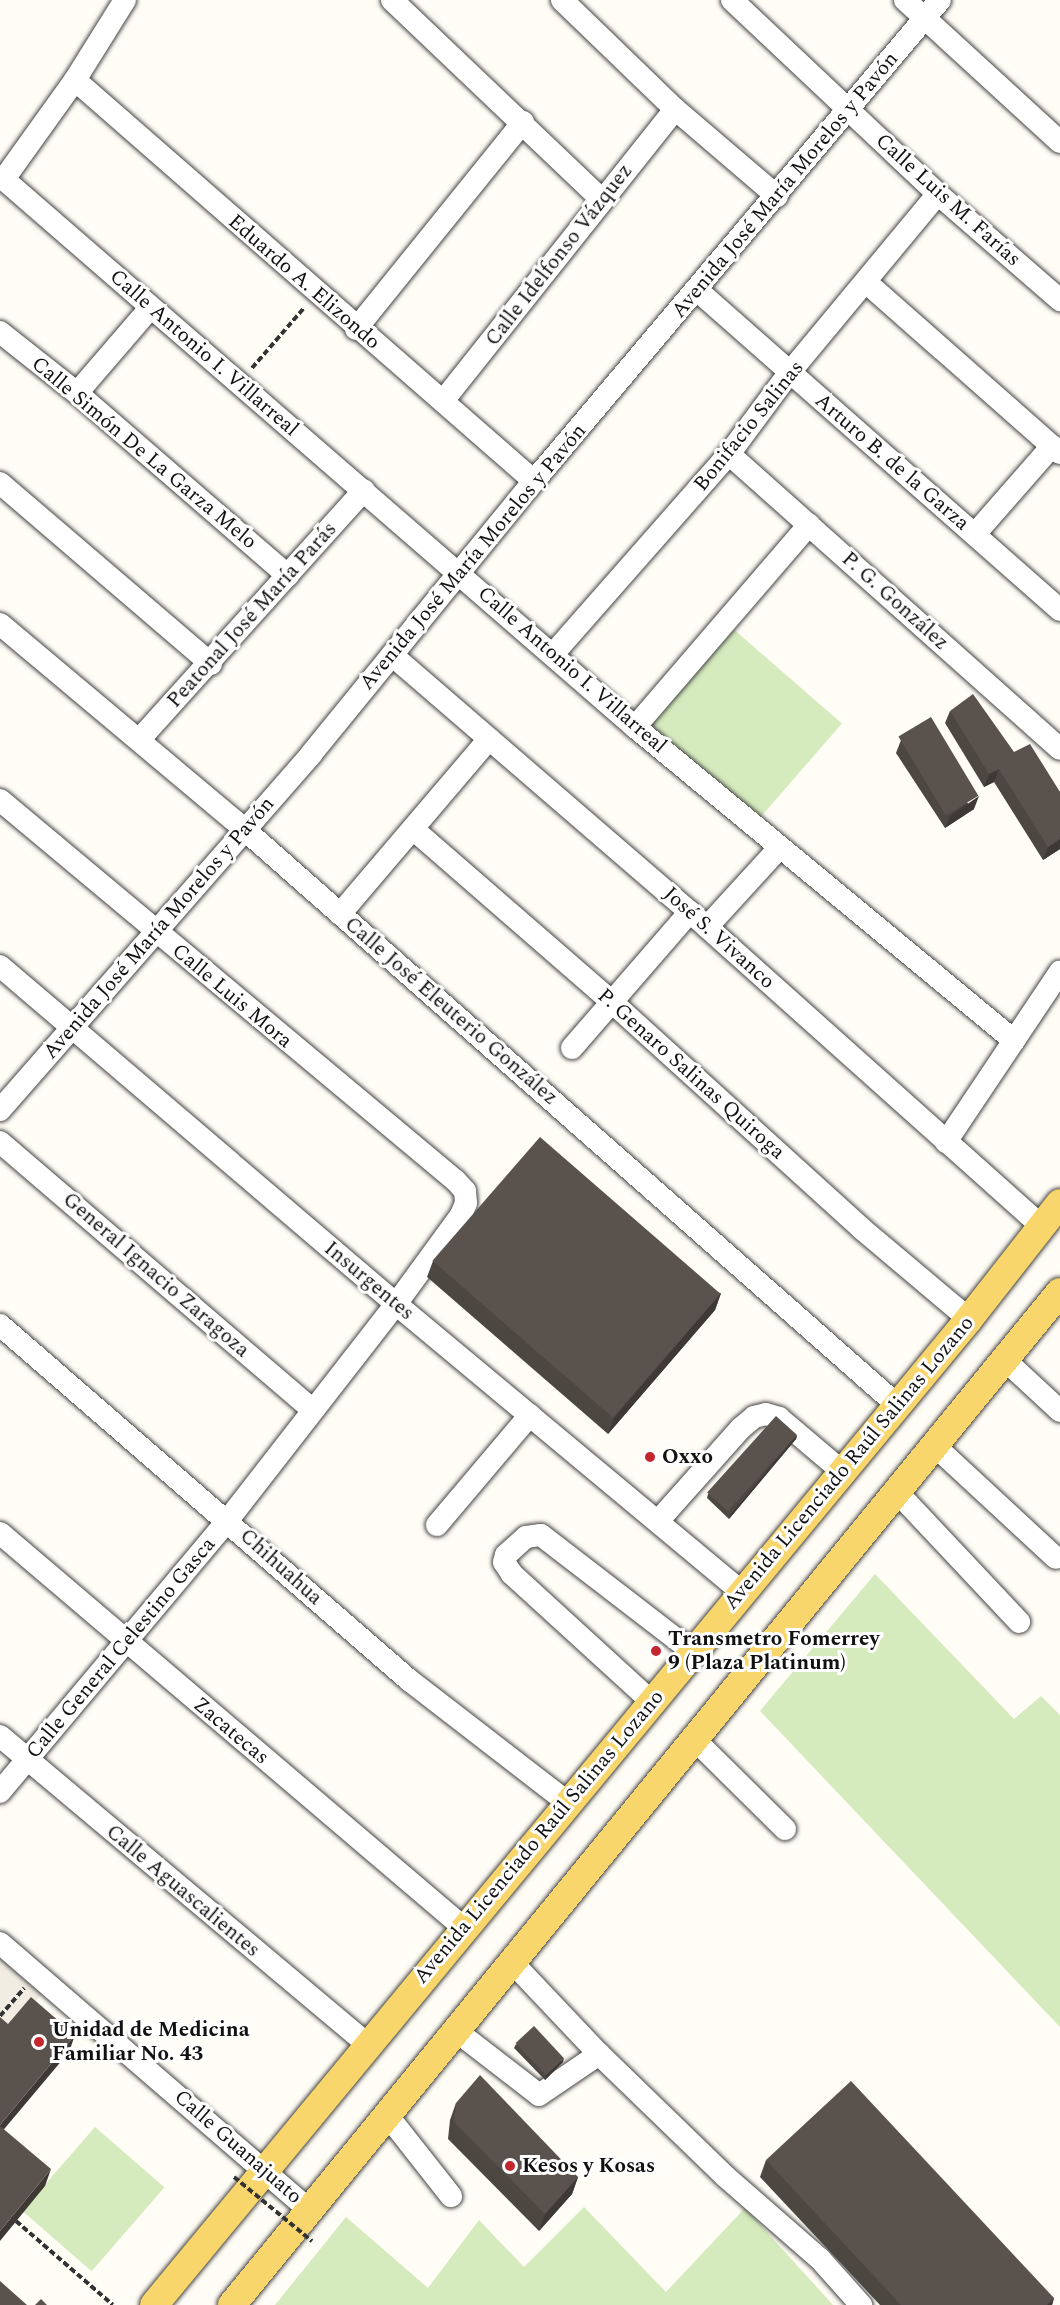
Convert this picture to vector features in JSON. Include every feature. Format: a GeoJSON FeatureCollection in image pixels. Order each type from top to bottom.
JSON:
{"type":"FeatureCollection","features":[{"type":"Feature","properties":{"kind":"main road","name":"Avenida Licenciado Raúl Salinas Lozano"},"geometry":{"type":"LineString","coordinates":[[154,2305],[463,1927],[969,1319],[1060,1203]]}},
{"type":"Feature","properties":{"kind":"main road"},"geometry":{"type":"LineString","coordinates":[[232,2305],[311,2211],[511,1961],[936,1447],[1060,1292]]}},
{"type":"Feature","properties":{"kind":"street"},"geometry":{"type":"LineString","coordinates":[[2,177],[75,80],[125,0]]}},
{"type":"Feature","properties":{"kind":"street"},"geometry":{"type":"LineString","coordinates":[[392,0],[523,122],[602,200]]}},
{"type":"Feature","properties":{"kind":"street"},"geometry":{"type":"LineString","coordinates":[[562,0],[675,109],[777,196]]}},
{"type":"Feature","properties":{"kind":"street","name":"Calle Luis M. Farías"},"geometry":{"type":"LineString","coordinates":[[732,0],[938,194],[1060,300]]}},
{"type":"Feature","properties":{"kind":"street"},"geometry":{"type":"LineString","coordinates":[[905,0],[1060,142]]}},
{"type":"Feature","properties":{"kind":"street","name":"Avenida José María Morelos y Pavón"},"geometry":{"type":"LineString","coordinates":[[0,1110],[392,655],[534,481],[777,196],[847,107],[940,0]]}},
{"type":"Feature","properties":{"kind":"street","name":"Eduardo A. Elizondo"},"geometry":{"type":"LineString","coordinates":[[75,80],[316,294],[534,481]]}},
{"type":"Feature","properties":{"kind":"street","name":"Calle Idelfonso Vázquez"},"geometry":{"type":"LineString","coordinates":[[443,401],[675,109]]}},
{"type":"Feature","properties":{"kind":"street"},"geometry":{"type":"LineString","coordinates":[[356,328],[523,122]]}},
{"type":"Feature","properties":{"kind":"street","name":"Calle Antonio I. Villarreal"},"geometry":{"type":"LineString","coordinates":[[2,177],[150,308],[554,653],[635,727],[1014,1041]]}},
{"type":"Feature","properties":{"kind":"street","name":"Bonifacio Salinas"},"geometry":{"type":"LineString","coordinates":[[554,653],[729,454],[790,372],[867,283],[938,194]]}},
{"type":"Feature","properties":{"kind":"street"},"geometry":{"type":"LineString","coordinates":[[867,283],[1056,449],[975,534]]}},
{"type":"Feature","properties":{"kind":"street","name":"Arturo B. de la Garza"},"geometry":{"type":"LineString","coordinates":[[697,290],[1060,610]]}},
{"type":"Feature","properties":{"kind":"street"},"geometry":{"type":"LineString","coordinates":[[77,393],[150,308]]}},
{"type":"Feature","properties":{"kind":"street","name":"Calle Simón De La Garza Melo"},"geometry":{"type":"LineString","coordinates":[[0,332],[77,393],[288,576]]}},
{"type":"Feature","properties":{"kind":"street","name":"P. G. González"},"geometry":{"type":"LineString","coordinates":[[729,454],[1060,749]]}},
{"type":"Feature","properties":{"kind":"street"},"geometry":{"type":"LineString","coordinates":[[0,483],[211,664]]}},
{"type":"Feature","properties":{"kind":"street","name":"Peatonal José María Parás"},"geometry":{"type":"LineString","coordinates":[[139,740],[211,664],[364,490]]}},
{"type":"Feature","properties":{"kind":"street"},"geometry":{"type":"LineString","coordinates":[[635,727],[809,525]]}},
{"type":"Feature","properties":{"kind":"street","name":"Calle José Eleuterio González"},"geometry":{"type":"LineString","coordinates":[[0,624],[244,829],[897,1405]]}},
{"type":"Feature","properties":{"kind":"street","name":"José S. Vivanco"},"geometry":{"type":"LineString","coordinates":[[392,655],[699,920],[1042,1227]]}},
{"type":"Feature","properties":{"kind":"street"},"geometry":{"type":"LineString","coordinates":[[340,914],[489,739]]}},
{"type":"Feature","properties":{"kind":"street","name":"Calle Luis Mora"},"geometry":{"type":"LineString","coordinates":[[0,800],[154,932],[465,1191]]}},
{"type":"Feature","properties":{"kind":"street","name":"P. Genaro Salinas Quiroga"},"geometry":{"type":"LineString","coordinates":[[413,829],[614,1003],[854,1221],[969,1319]]}},
{"type":"Feature","properties":{"kind":"street"},"geometry":{"type":"LineString","coordinates":[[572,1048],[614,1003],[699,920],[780,847]]}},
{"type":"Feature","properties":{"kind":"street","name":"Insurgentes"},"geometry":{"type":"LineString","coordinates":[[0,966],[71,1029],[396,1304],[659,1520],[742,1592]]}},
{"type":"Feature","properties":{"kind":"street"},"geometry":{"type":"LineString","coordinates":[[946,1142],[1060,972]]}},
{"type":"Feature","properties":{"kind":"street","name":"General Ignacio Zaragoza"},"geometry":{"type":"LineString","coordinates":[[0,1142],[312,1409]]}},
{"type":"Feature","properties":{"kind":"street","name":"Calle General Celestino Gasca"},"geometry":{"type":"LineString","coordinates":[[0,1792],[228,1520],[312,1409],[396,1304],[461,1215],[465,1191]]}},
{"type":"Feature","properties":{"kind":"street","name":"Chihuahua"},"geometry":{"type":"LineString","coordinates":[[0,1325],[228,1520],[409,1680],[567,1802]]}},
{"type":"Feature","properties":{"kind":"street"},"geometry":{"type":"LineString","coordinates":[[1005,1360],[1060,1411]]}},
{"type":"Feature","properties":{"kind":"street"},"geometry":{"type":"LineString","coordinates":[[659,1520],[754,1417],[766,1414],[779,1418],[843,1472]]}},
{"type":"Feature","properties":{"kind":"street"},"geometry":{"type":"LineString","coordinates":[[437,1525],[530,1415]]}},
{"type":"Feature","properties":{"kind":"street"},"geometry":{"type":"LineString","coordinates":[[936,1447],[1056,1558]]}},
{"type":"Feature","properties":{"kind":"street"},"geometry":{"type":"LineString","coordinates":[[898,1493],[1020,1622]]}},
{"type":"Feature","properties":{"kind":"street","name":"Zacatecas"},"geometry":{"type":"LineString","coordinates":[[0,1533],[463,1927]]}},
{"type":"Feature","properties":{"kind":"street"},"geometry":{"type":"LineString","coordinates":[[652,1702],[512,1574],[504,1562],[506,1555],[526,1537],[541,1534],[693,1652]]}},
{"type":"Feature","properties":{"kind":"street","name":"Calle Aguascalientes"},"geometry":{"type":"LineString","coordinates":[[0,1736],[368,2044]]}},
{"type":"Feature","properties":{"kind":"street"},"geometry":{"type":"LineString","coordinates":[[694,1739],[785,1829]]}},
{"type":"Feature","properties":{"kind":"street","name":"Calle Guanajuato"},"geometry":{"type":"LineString","coordinates":[[0,1944],[265,2168],[311,2211]]}},
{"type":"Feature","properties":{"kind":"street"},"geometry":{"type":"LineString","coordinates":[[511,1961],[598,2054],[687,2140],[820,2259],[861,2305]]}},
{"type":"Feature","properties":{"kind":"street"},"geometry":{"type":"LineString","coordinates":[[455,2030],[539,2096],[598,2054]]}},
{"type":"Feature","properties":{"kind":"street"},"geometry":{"type":"LineString","coordinates":[[388,2116],[451,2196]]}},
{"type":"Feature","properties":{"kind":"path"},"geometry":{"type":"LineString","coordinates":[[240,383],[316,294]]}},
{"type":"Feature","properties":{"kind":"path"},"geometry":{"type":"LineString","coordinates":[[0,2016],[36,1974]]}},
{"type":"Feature","properties":{"kind":"path"},"geometry":{"type":"LineString","coordinates":[[234,2177],[312,2241]]}},
{"type":"Feature","properties":{"kind":"path"},"geometry":{"type":"LineString","coordinates":[[16,2221],[113,2305]]}},
{"type":"Feature","properties":{"kind":"green space"},"geometry":{"type":"Polygon","coordinates":[[[731,627],[842,723],[757,822],[646,725],[731,627]]]}},
{"type":"Feature","properties":{"kind":"green space"},"geometry":{"type":"Polygon","coordinates":[[[875,1574],[1014,1719],[1041,1696],[1060,1715],[1060,2027],[760,1711],[875,1574]]]}},
{"type":"Feature","properties":{"kind":"green space"},"geometry":{"type":"Polygon","coordinates":[[[95,2127],[164,2187],[92,2271],[22,2211],[95,2127]]]}},
{"type":"Feature","properties":{"kind":"green space"},"geometry":{"type":"Polygon","coordinates":[[[584,2207],[666,2292],[745,2208],[833,2305],[275,2305],[346,2217],[428,2288],[479,2220],[524,2267],[584,2207]]]}},
{"type":"Feature","properties":{"kind":"shaded area"},"geometry":{"type":"Polygon","coordinates":[[[0,1957],[42,1994],[2,2041],[0,2039],[0,1957]]]}},
{"type":"Feature","properties":{"kind":"building"},"geometry":{"type":"Polygon","coordinates":[[[973,694],[1014,752],[1030,744],[1060,792],[1060,839],[1048,847],[999,769],[989,774],[950,711],[973,694]]]}},
{"type":"Feature","properties":{"kind":"building"},"geometry":{"type":"Polygon","coordinates":[[[931,717],[978,796],[946,815],[898,737],[931,717]]]}},
{"type":"Feature","properties":{"kind":"building"},"geometry":{"type":"Polygon","coordinates":[[[540,1137],[720,1294],[613,1418],[432,1261],[540,1137]]]}},
{"type":"Feature","properties":{"kind":"building","name":"Oxxo"},"geometry":{"type":"Polygon","coordinates":[[[776,1416],[797,1435],[728,1511],[707,1493],[776,1416]]]}},
{"type":"Feature","properties":{"kind":"building","name":"Unidad de Medicina Familiar No. 43"},"geometry":{"type":"Polygon","coordinates":[[[31,1997],[75,2035],[0,2125],[0,2017],[8,2024],[31,1997]]]}},
{"type":"Feature","properties":{"kind":"building"},"geometry":{"type":"Polygon","coordinates":[[[534,2026],[564,2058],[546,2075],[516,2043],[534,2026]]]}},
{"type":"Feature","properties":{"kind":"building","name":"Kesos y Kosas"},"geometry":{"type":"Polygon","coordinates":[[[480,2075],[578,2177],[545,2214],[454,2122],[456,2103],[480,2075]]]}},
{"type":"Feature","properties":{"kind":"building"},"geometry":{"type":"Polygon","coordinates":[[[851,2081],[1054,2298],[1047,2305],[901,2305],[766,2160],[851,2081]]]}},
{"type":"Feature","properties":{"kind":"building"},"geometry":{"type":"Polygon","coordinates":[[[0,2126],[51,2169],[0,2231],[0,2126]]]}},
{"type":"Feature","properties":{"kind":"building"},"geometry":{"type":"Polygon","coordinates":[[[0,2281],[27,2305],[0,2305],[0,2281]]]}},
{"type":"Feature","properties":{"kind":"building"},"geometry":{"type":"Polygon","coordinates":[[[41,2299],[47,2305],[35,2305],[41,2299]]]}},
{"type":"Feature","properties":{"kind":"place","name":"Oxxo"},"geometry":{"type":"Point","coordinates":[650,1457]}},
{"type":"Feature","properties":{"kind":"place","name":"Transmetro Fomerrey 9 (Plaza Platinum)"},"geometry":{"type":"Point","coordinates":[656,1651]}},
{"type":"Feature","properties":{"kind":"place","name":"Unidad de Medicina Familiar No. 43"},"geometry":{"type":"Point","coordinates":[39,2042]}},
{"type":"Feature","properties":{"kind":"place","name":"Kesos y Kosas"},"geometry":{"type":"Point","coordinates":[510,2166]}}]}
